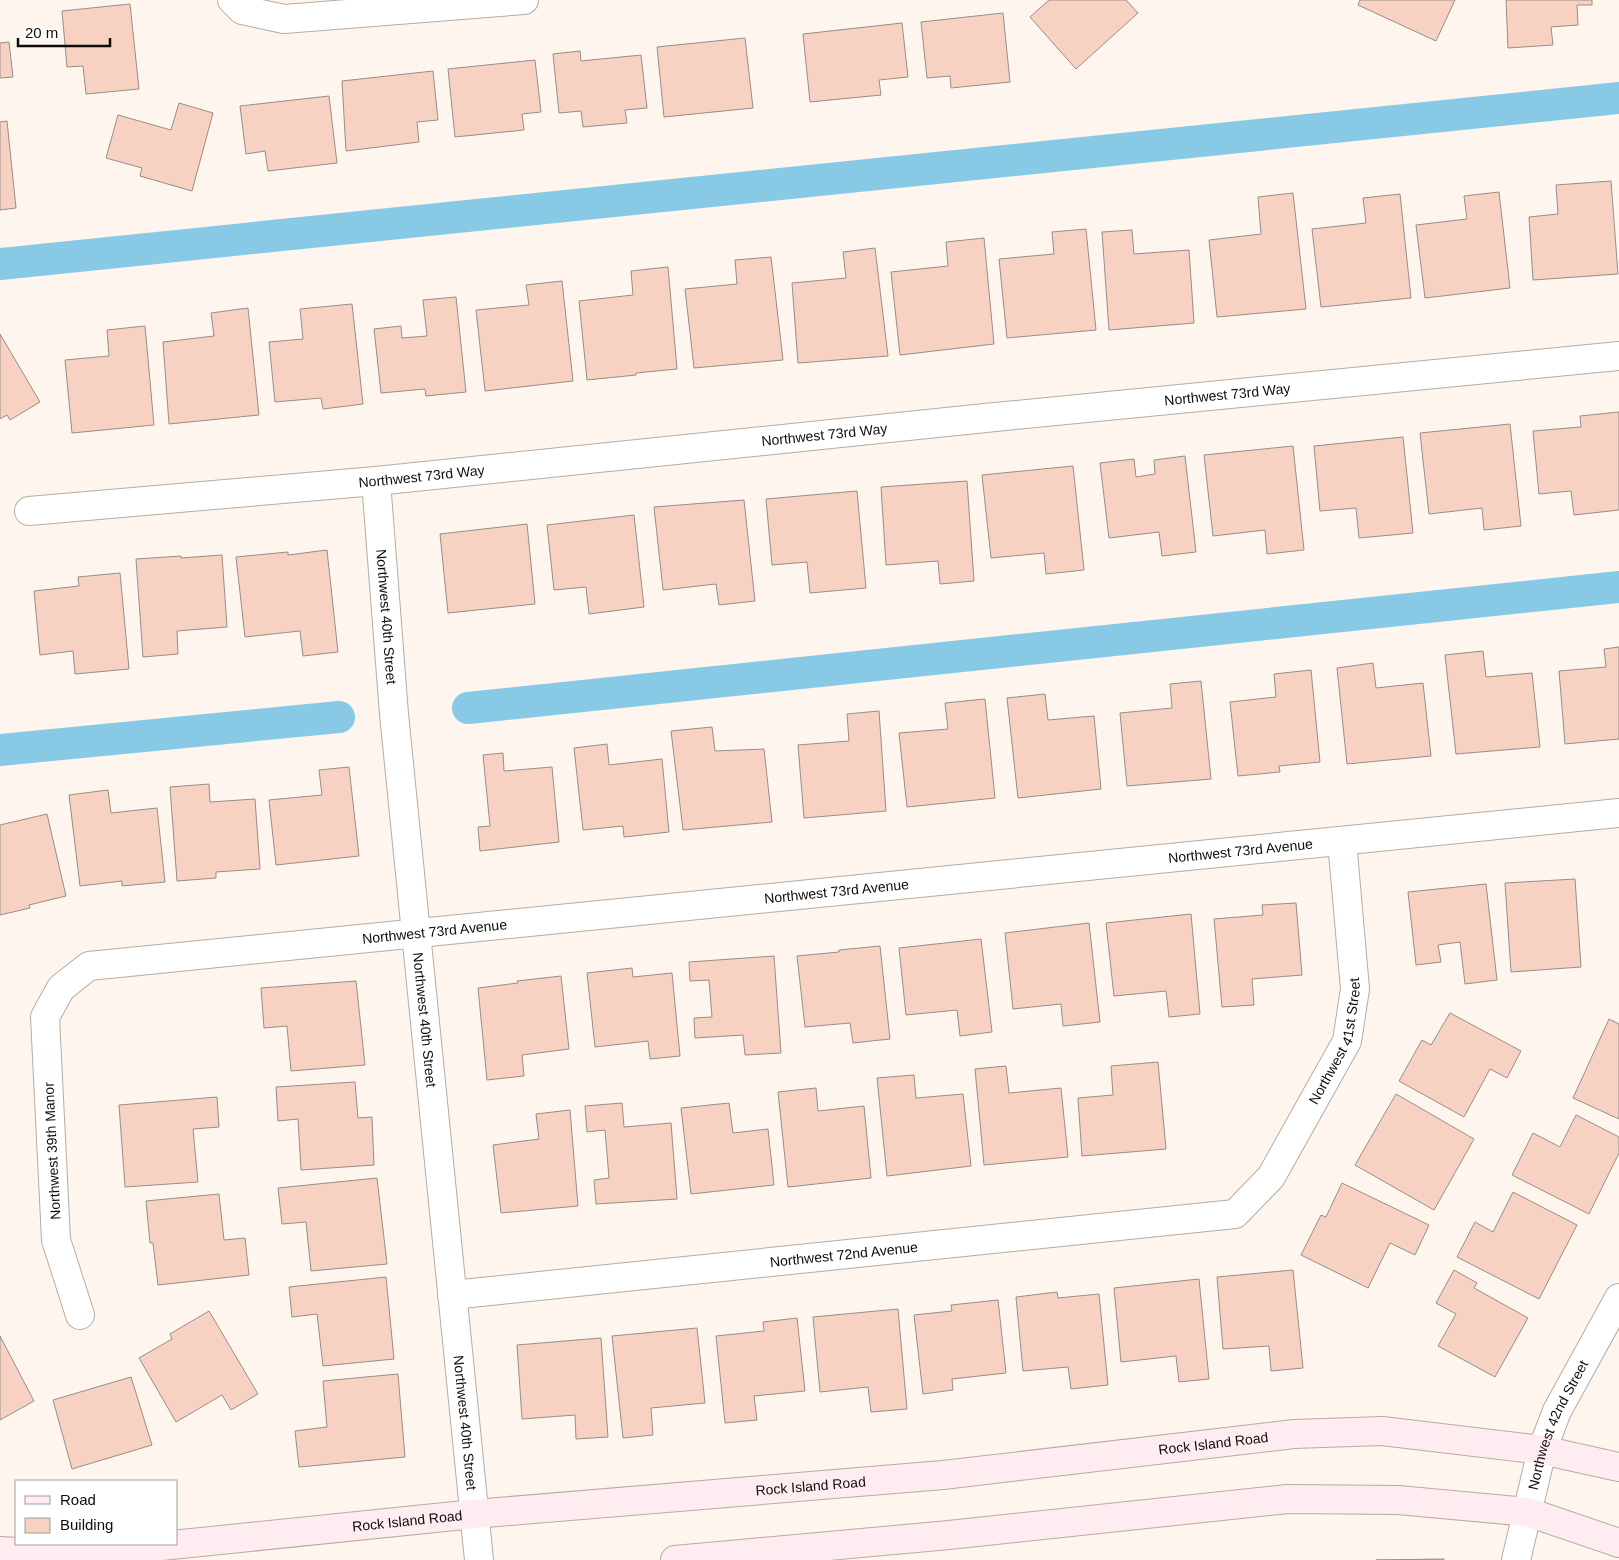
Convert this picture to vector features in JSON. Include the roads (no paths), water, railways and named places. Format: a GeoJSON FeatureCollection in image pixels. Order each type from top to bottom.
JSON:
{"type":"FeatureCollection","features":[{"type":"Feature","properties":{"kind":"main road","name":"Rock Island Road"},"geometry":{"type":"LineString","coordinates":[[178,1544],[474,1514],[944,1475],[1294,1434],[1382,1431],[1542,1450],[1619,1467]]}},
{"type":"Feature","properties":{"kind":"main road"},"geometry":{"type":"LineString","coordinates":[[675,1560],[939,1536],[1288,1499],[1398,1500],[1528,1512],[1619,1543]]}},
{"type":"Feature","properties":{"kind":"main road","name":"Rock Island Road"},"geometry":{"type":"LineString","coordinates":[[0,1551],[74,1555],[172,1545]]}},
{"type":"Feature","properties":{"kind":"street"},"geometry":{"type":"LineString","coordinates":[[237,5],[284,19],[524,0]]}},
{"type":"Feature","properties":{"kind":"street","name":"Northwest 73rd Way"},"geometry":{"type":"LineString","coordinates":[[29,511],[376,481],[995,417],[1619,356]]}},
{"type":"Feature","properties":{"kind":"street","name":"Northwest 40th Street"},"geometry":{"type":"LineString","coordinates":[[376,481],[394,714],[479,1560]]}},
{"type":"Feature","properties":{"kind":"street","name":"Northwest 73rd Avenue"},"geometry":{"type":"LineString","coordinates":[[61,988],[89,966],[1619,813]]}},
{"type":"Feature","properties":{"kind":"street","name":"Northwest 41st Street"},"geometry":{"type":"LineString","coordinates":[[1234,1214],[1271,1177],[1347,1041],[1355,988],[1342,841]]}},
{"type":"Feature","properties":{"kind":"street","name":"Northwest 39th Manor"},"geometry":{"type":"LineString","coordinates":[[61,988],[44,1016],[56,1240],[80,1315]]}},
{"type":"Feature","properties":{"kind":"street","name":"Northwest 72nd Avenue"},"geometry":{"type":"LineString","coordinates":[[452,1295],[1234,1214]]}},
{"type":"Feature","properties":{"kind":"street","name":"Northwest 42nd Street"},"geometry":{"type":"LineString","coordinates":[[1516,1560],[1542,1450],[1557,1410],[1619,1298]]}},
{"type":"Feature","properties":{"kind":"waterway"},"geometry":{"type":"LineString","coordinates":[[0,264],[1619,98]]}},
{"type":"Feature","properties":{"kind":"waterway"},"geometry":{"type":"LineString","coordinates":[[468,708],[1619,587]]}},
{"type":"Feature","properties":{"kind":"waterway"},"geometry":{"type":"LineString","coordinates":[[0,750],[339,717]]}}]}
